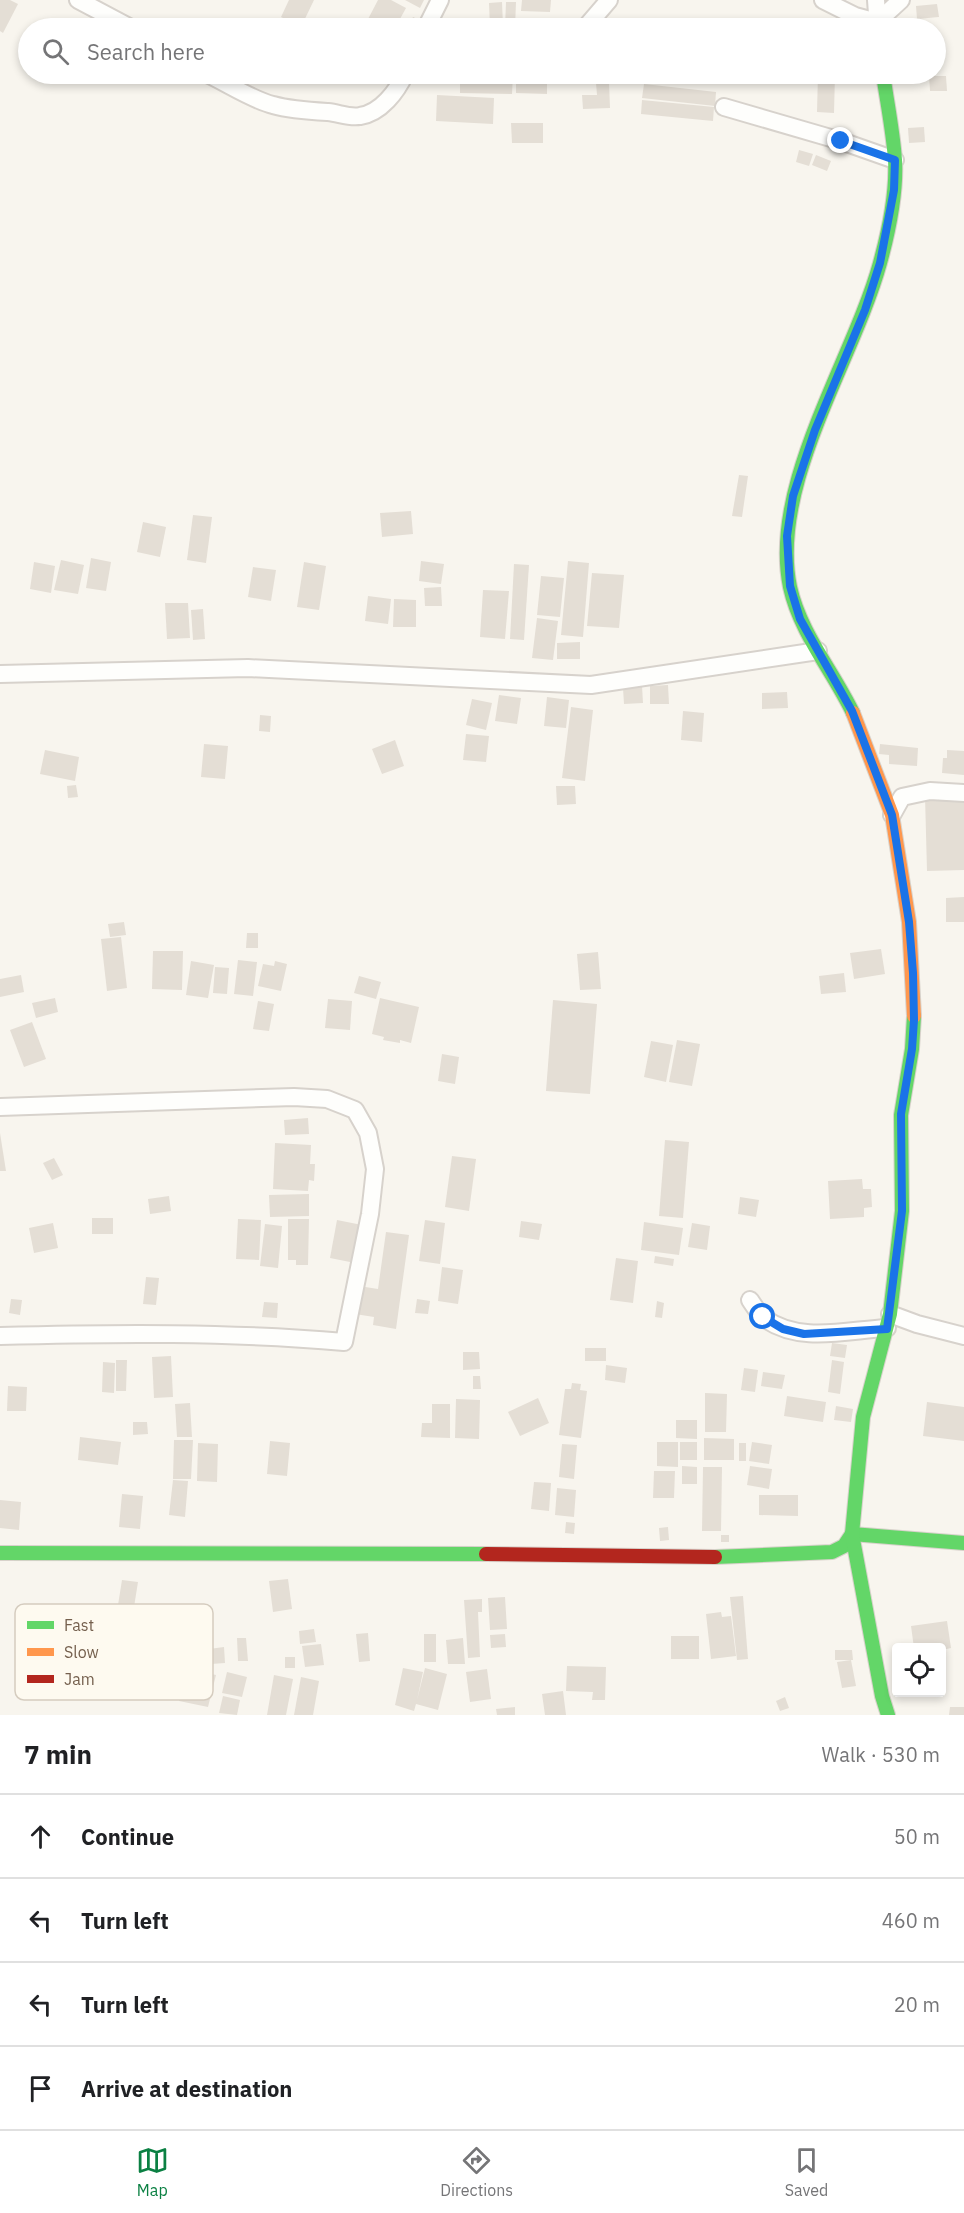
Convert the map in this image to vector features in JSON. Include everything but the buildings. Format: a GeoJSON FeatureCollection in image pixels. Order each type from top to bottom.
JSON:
{"type":"FeatureCollection","features":[{"type":"Feature","properties":{"kind":"street"},"geometry":{"type":"LineString","coordinates":[[78,0],[111,18]]}},
{"type":"Feature","properties":{"kind":"street"},"geometry":{"type":"LineString","coordinates":[[431,18],[440,0]]}},
{"type":"Feature","properties":{"kind":"street"},"geometry":{"type":"LineString","coordinates":[[594,18],[609,0]]}},
{"type":"Feature","properties":{"kind":"street"},"geometry":{"type":"LineString","coordinates":[[823,0],[860,18]]}},
{"type":"Feature","properties":{"kind":"street"},"geometry":{"type":"LineString","coordinates":[[876,0],[877,18]]}},
{"type":"Feature","properties":{"kind":"street"},"geometry":{"type":"LineString","coordinates":[[884,18],[901,0]]}},
{"type":"Feature","properties":{"kind":"street"},"geometry":{"type":"LineString","coordinates":[[228,84],[271,105],[348,116],[362,116],[380,107],[397,91],[400,84]]}},
{"type":"Feature","properties":{"kind":"street"},"geometry":{"type":"LineString","coordinates":[[884,84],[895,160],[894,190],[880,263],[865,310],[815,430],[793,496],[787,536],[790,586],[800,619],[852,711],[892,815],[909,922],[914,1020],[912,1049],[901,1114],[902,1211],[888,1321],[863,1417],[852,1534],[882,1696],[888,1715]]}},
{"type":"Feature","properties":{"kind":"street"},"geometry":{"type":"LineString","coordinates":[[724,107],[841,141],[895,160]]}},
{"type":"Feature","properties":{"kind":"street"},"geometry":{"type":"LineString","coordinates":[[0,674],[248,668],[591,685],[818,651]]}},
{"type":"Feature","properties":{"kind":"street"},"geometry":{"type":"LineString","coordinates":[[892,815],[902,796],[930,791],[964,793]]}},
{"type":"Feature","properties":{"kind":"street"},"geometry":{"type":"LineString","coordinates":[[0,1107],[282,1097],[327,1098],[355,1110],[368,1133],[375,1169],[370,1214],[344,1342],[273,1336],[130,1333],[0,1336]]}},
{"type":"Feature","properties":{"kind":"street"},"geometry":{"type":"LineString","coordinates":[[750,1300],[763,1317],[783,1329],[804,1334],[888,1321],[917,1324],[964,1336]]}},
{"type":"Feature","properties":{"kind":"street"},"geometry":{"type":"LineString","coordinates":[[852,1534],[964,1543]]}},
{"type":"Feature","properties":{"kind":"street"},"geometry":{"type":"LineString","coordinates":[[0,1553],[555,1554],[743,1557],[832,1552],[844,1546],[852,1534]]}},
{"type":"Feature","properties":{"kind":"traffic: fast"},"geometry":{"type":"LineString","coordinates":[[853,713],[801,620],[790,587],[787,548],[791,507],[802,466],[868,301],[889,225],[894,199],[895,160],[885,84]]}},
{"type":"Feature","properties":{"kind":"traffic: fast"},"geometry":{"type":"LineString","coordinates":[[888,1715],[882,1696],[852,1534],[863,1417],[890,1314],[902,1211],[901,1115],[912,1049],[914,1016]]}},
{"type":"Feature","properties":{"kind":"traffic: fast"},"geometry":{"type":"LineString","coordinates":[[715,1557],[832,1552],[844,1546],[852,1534],[964,1543]]}},
{"type":"Feature","properties":{"kind":"traffic: fast"},"geometry":{"type":"LineString","coordinates":[[0,1553],[486,1554]]}},
{"type":"Feature","properties":{"kind":"traffic: slow"},"geometry":{"type":"LineString","coordinates":[[853,713],[892,815],[909,922],[914,1016]]}},
{"type":"Feature","properties":{"kind":"traffic: jam"},"geometry":{"type":"LineString","coordinates":[[486,1554],[715,1557]]}},
{"type":"Feature","properties":{"kind":"route"},"geometry":{"type":"LineString","coordinates":[[763,1317],[783,1329],[804,1334],[887,1329],[902,1211],[901,1114],[912,1049],[913,973],[909,922],[892,815],[852,711],[800,619],[790,586],[787,562],[787,536],[793,496],[815,430],[865,310],[880,263],[894,190],[895,160],[841,141]]}}]}
